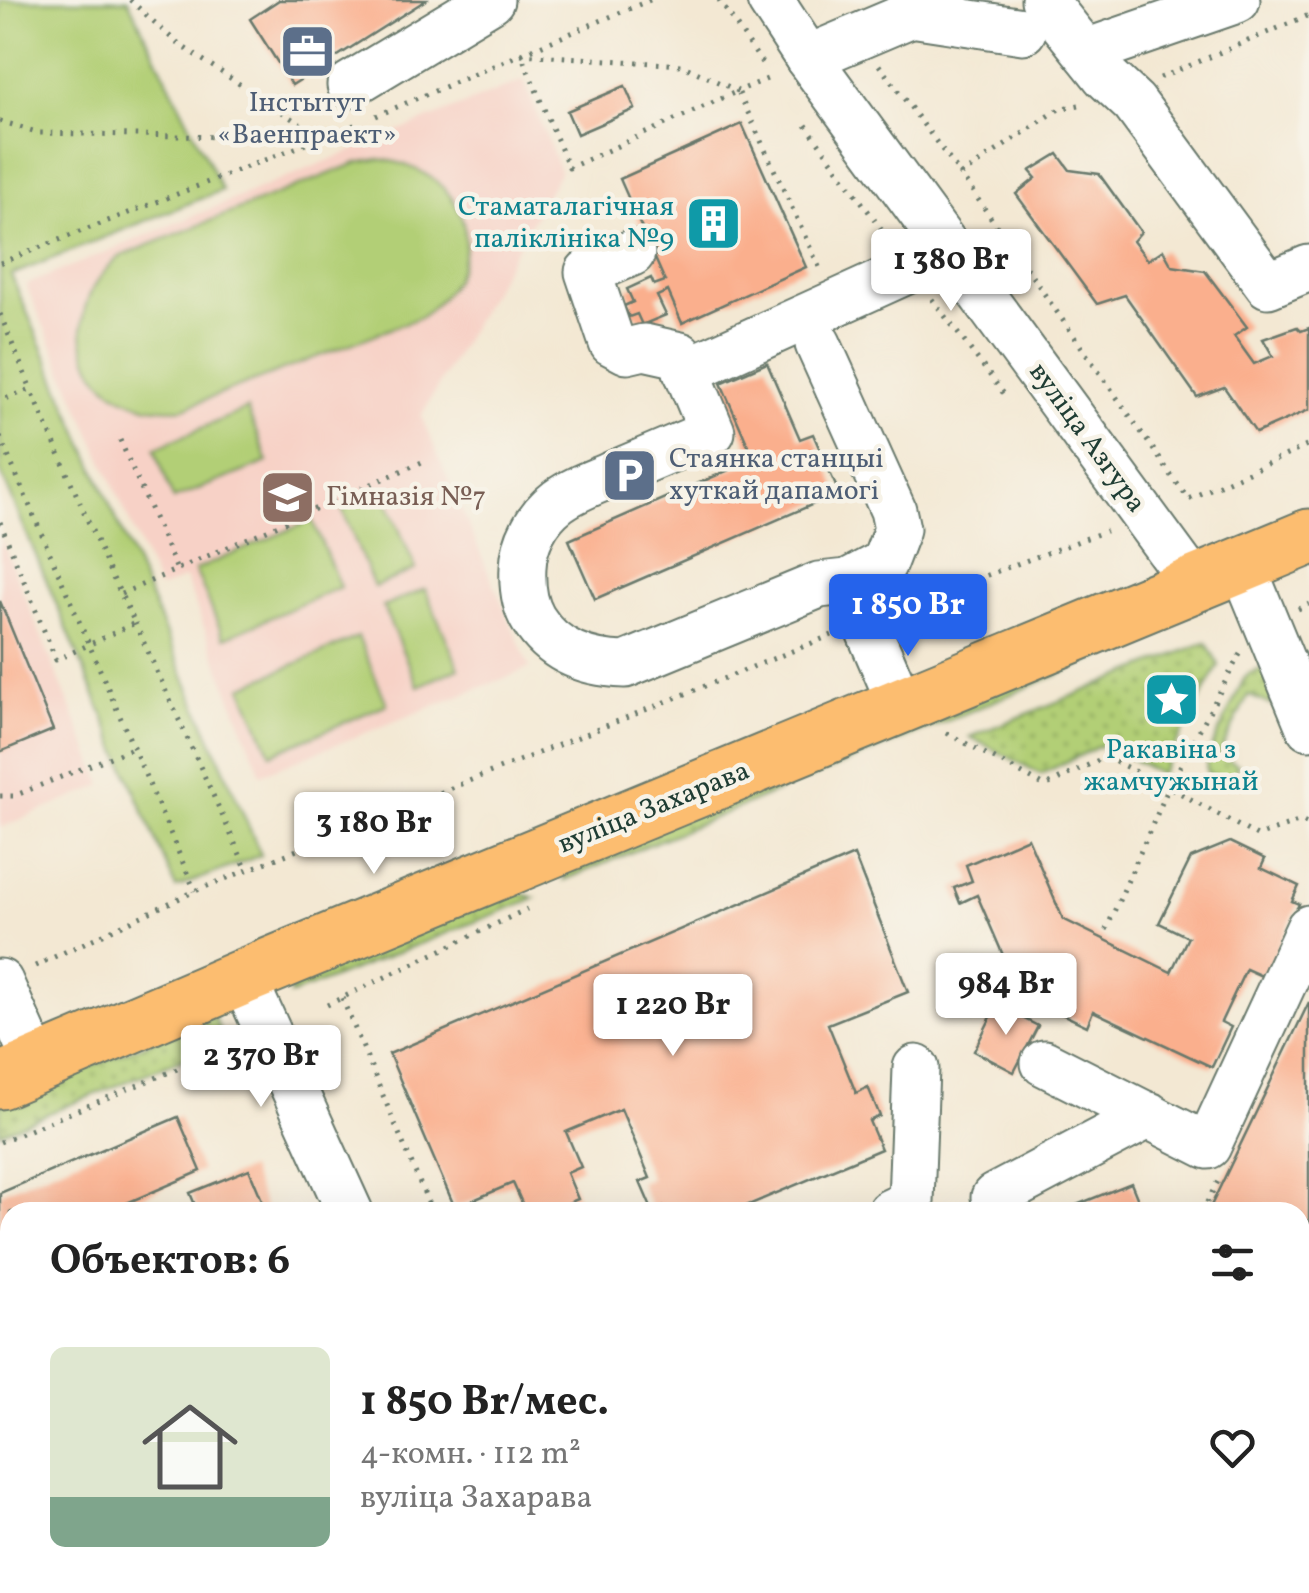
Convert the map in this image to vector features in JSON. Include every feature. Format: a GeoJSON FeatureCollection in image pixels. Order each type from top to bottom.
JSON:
{"type":"FeatureCollection","features":[{"type":"Feature","properties":{"kind":"main road","name":"вуліца Захарава"},"geometry":{"type":"LineString","coordinates":[[18,1073],[243,977],[924,720],[1218,574],[1309,537]]}},
{"type":"Feature","properties":{"kind":"street"},"geometry":{"type":"LineString","coordinates":[[350,85],[491,0]]}},
{"type":"Feature","properties":{"kind":"street","name":"вуліца Азгура"},"geometry":{"type":"LineString","coordinates":[[770,0],[790,67],[951,251],[1218,574],[1309,727]]}},
{"type":"Feature","properties":{"kind":"street"},"geometry":{"type":"LineString","coordinates":[[1086,52],[1237,0]]}},
{"type":"Feature","properties":{"kind":"street"},"geometry":{"type":"LineString","coordinates":[[790,67],[928,7],[1033,15],[1086,52],[1134,103],[1268,285],[1309,268]]}},
{"type":"Feature","properties":{"kind":"street"},"geometry":{"type":"LineString","coordinates":[[686,371],[951,251]]}},
{"type":"Feature","properties":{"kind":"street"},"geometry":{"type":"LineString","coordinates":[[632,252],[588,272],[612,343],[627,351],[644,347],[680,355],[712,432],[584,486],[557,502],[534,526],[524,556],[522,587],[532,618],[552,641],[575,657],[599,664],[625,665],[819,585],[856,602],[924,720]]}},
{"type":"Feature","properties":{"kind":"street"},"geometry":{"type":"LineString","coordinates":[[818,344],[893,510],[897,529],[884,563],[856,602]]}},
{"type":"Feature","properties":{"kind":"street"},"geometry":{"type":"LineString","coordinates":[[1044,1064],[1208,1146],[1309,928]]}},
{"type":"Feature","properties":{"kind":"street"},"geometry":{"type":"LineString","coordinates":[[17,974],[18,1073]]}},
{"type":"Feature","properties":{"kind":"street"},"geometry":{"type":"LineString","coordinates":[[243,977],[345,1202]]}},
{"type":"Feature","properties":{"kind":"street"},"geometry":{"type":"LineString","coordinates":[[911,1202],[916,1068]]}},
{"type":"Feature","properties":{"kind":"street"},"geometry":{"type":"LineString","coordinates":[[994,1196],[1149,1115]]}},
{"type":"Feature","properties":{"kind":"path"},"geometry":{"type":"LineString","coordinates":[[130,0],[177,43],[323,139]]}},
{"type":"Feature","properties":{"kind":"path"},"geometry":{"type":"LineString","coordinates":[[0,263],[323,139],[650,0]]}},
{"type":"Feature","properties":{"kind":"path"},"geometry":{"type":"LineString","coordinates":[[961,176],[1058,110],[1122,93],[1309,15]]}},
{"type":"Feature","properties":{"kind":"path"},"geometry":{"type":"LineString","coordinates":[[858,36],[1188,500],[1309,445]]}},
{"type":"Feature","properties":{"kind":"path"},"geometry":{"type":"LineString","coordinates":[[521,54],[569,168],[790,67]]}},
{"type":"Feature","properties":{"kind":"path"},"geometry":{"type":"LineString","coordinates":[[521,54],[681,64],[738,91],[836,303]]}},
{"type":"Feature","properties":{"kind":"path"},"geometry":{"type":"LineString","coordinates":[[0,121],[40,134],[323,139]]}},
{"type":"Feature","properties":{"kind":"path"},"geometry":{"type":"LineString","coordinates":[[0,314],[121,594],[247,870]]}},
{"type":"Feature","properties":{"kind":"path"},"geometry":{"type":"LineString","coordinates":[[0,401],[31,388]]}},
{"type":"Feature","properties":{"kind":"path"},"geometry":{"type":"LineString","coordinates":[[0,437],[195,891]]}},
{"type":"Feature","properties":{"kind":"path"},"geometry":{"type":"LineString","coordinates":[[120,440],[176,570]]}},
{"type":"Feature","properties":{"kind":"path"},"geometry":{"type":"LineString","coordinates":[[121,594],[424,461]]}},
{"type":"Feature","properties":{"kind":"path"},"geometry":{"type":"LineString","coordinates":[[0,522],[56,660],[135,623]]}},
{"type":"Feature","properties":{"kind":"path"},"geometry":{"type":"LineString","coordinates":[[17,974],[195,891],[856,602],[1107,532]]}},
{"type":"Feature","properties":{"kind":"path"},"geometry":{"type":"LineString","coordinates":[[1106,930],[1169,787],[1246,642]]}},
{"type":"Feature","properties":{"kind":"path"},"geometry":{"type":"LineString","coordinates":[[924,720],[1045,786],[1106,757],[1257,836],[1301,822],[1309,825]]}},
{"type":"Feature","properties":{"kind":"path"},"geometry":{"type":"LineString","coordinates":[[0,796],[14,796],[135,748]]}},
{"type":"Feature","properties":{"kind":"path"},"geometry":{"type":"LineString","coordinates":[[342,998],[428,1202]]}},
{"type":"Feature","properties":{"kind":"path"},"geometry":{"type":"LineString","coordinates":[[0,1142],[266,1032]]}},
{"type":"Feature","properties":{"kind":"shaded area","name":"Гімназія №7"},"geometry":{"type":"Polygon","coordinates":[[[524,80],[560,171],[421,416],[530,668],[261,774],[185,578],[159,589],[26,285],[524,80]]]}},
{"type":"Feature","properties":{"kind":"shaded area"},"geometry":{"type":"Polygon","coordinates":[[[0,537],[103,785],[0,828],[0,537]]]}},
{"type":"Feature","properties":{"kind":"green space"},"geometry":{"type":"Polygon","coordinates":[[[0,0],[128,0],[222,190],[11,275],[261,855],[176,888],[0,470],[0,0]]]}},
{"type":"Feature","properties":{"kind":"green space"},"geometry":{"type":"Polygon","coordinates":[[[379,159],[410,167],[435,181],[452,199],[463,221],[465,245],[459,270],[445,294],[421,317],[184,408],[151,407],[123,397],[102,381],[88,359],[82,334],[85,307],[98,280],[121,256],[357,163],[379,159]]]}},
{"type":"Feature","properties":{"kind":"green space"},"geometry":{"type":"Polygon","coordinates":[[[247,409],[268,462],[173,499],[155,448],[247,409]]]}},
{"type":"Feature","properties":{"kind":"green space"},"geometry":{"type":"Polygon","coordinates":[[[383,491],[416,569],[374,587],[342,509],[383,491]]]}},
{"type":"Feature","properties":{"kind":"green space"},"geometry":{"type":"Polygon","coordinates":[[[312,520],[340,587],[224,638],[195,570],[312,520]]]}},
{"type":"Feature","properties":{"kind":"green space"},"geometry":{"type":"Polygon","coordinates":[[[425,589],[459,668],[418,686],[383,607],[425,589]]]}},
{"type":"Feature","properties":{"kind":"green space"},"geometry":{"type":"Polygon","coordinates":[[[1141,627],[1148,637],[564,880],[567,862],[1141,627]]]}},
{"type":"Feature","properties":{"kind":"green space"},"geometry":{"type":"Polygon","coordinates":[[[358,637],[387,704],[271,754],[242,687],[358,637]]]}},
{"type":"Feature","properties":{"kind":"green space"},"geometry":{"type":"Polygon","coordinates":[[[1206,642],[1219,665],[1160,774],[1104,744],[1041,774],[970,737],[1206,642]]]}},
{"type":"Feature","properties":{"kind":"green space"},"geometry":{"type":"Polygon","coordinates":[[[1265,668],[1275,695],[1271,705],[1248,695],[1219,755],[1238,765],[1229,783],[1207,773],[1206,760],[1244,679],[1265,668]]]}},
{"type":"Feature","properties":{"kind":"green space"},"geometry":{"type":"Polygon","coordinates":[[[508,889],[535,898],[290,995],[292,974],[508,889]]]}},
{"type":"Feature","properties":{"kind":"green space"},"geometry":{"type":"Polygon","coordinates":[[[214,1016],[224,1042],[0,1133],[0,1103],[214,1016]]]}},
{"type":"Feature","properties":{"kind":"building","name":"Інстытут «Ваенпраект»"},"geometry":{"type":"Polygon","coordinates":[[[279,0],[426,0],[292,85],[250,19],[279,0]]]}},
{"type":"Feature","properties":{"kind":"building"},"geometry":{"type":"Polygon","coordinates":[[[625,86],[635,109],[577,134],[567,111],[625,86]]]}},
{"type":"Feature","properties":{"kind":"building","name":"Стаматалагічная паліклініка №9"},"geometry":{"type":"Polygon","coordinates":[[[742,124],[806,267],[682,323],[668,291],[657,296],[666,315],[642,325],[637,314],[629,317],[624,306],[633,302],[627,289],[651,278],[654,285],[665,281],[620,179],[742,124]]]}},
{"type":"Feature","properties":{"kind":"building"},"geometry":{"type":"Polygon","coordinates":[[[1058,154],[1070,170],[1099,174],[1141,232],[1133,241],[1148,260],[1163,250],[1172,266],[1205,271],[1247,327],[1234,336],[1254,364],[1273,356],[1263,339],[1297,327],[1301,331],[1309,328],[1309,410],[1256,433],[1224,387],[1197,397],[1125,295],[1097,304],[1016,194],[1036,178],[1030,171],[1058,154]]]}},
{"type":"Feature","properties":{"kind":"building"},"geometry":{"type":"Polygon","coordinates":[[[767,363],[800,439],[813,434],[839,493],[595,599],[569,540],[754,459],[721,383],[767,363]]]}},
{"type":"Feature","properties":{"kind":"building"},"geometry":{"type":"Polygon","coordinates":[[[0,601],[53,730],[0,752],[0,601]]]}},
{"type":"Feature","properties":{"kind":"building"},"geometry":{"type":"Polygon","coordinates":[[[1028,838],[1063,919],[1171,972],[1188,937],[1159,923],[1191,858],[1230,842],[1265,859],[1261,868],[1299,886],[1292,901],[1299,904],[1264,977],[1246,969],[1221,1022],[1231,1027],[1212,1067],[1093,1011],[1087,1026],[1051,1009],[1059,993],[1009,969],[977,895],[960,903],[954,888],[972,881],[966,865],[1028,838]]]}},
{"type":"Feature","properties":{"kind":"building"},"geometry":{"type":"Polygon","coordinates":[[[854,855],[908,992],[828,1024],[856,1093],[868,1087],[880,1116],[869,1121],[881,1149],[756,1202],[649,1202],[640,1182],[650,1178],[621,1109],[566,1132],[581,1167],[567,1173],[578,1199],[522,1202],[513,1183],[469,1202],[452,1202],[389,1054],[854,855]]]}},
{"type":"Feature","properties":{"kind":"building"},"geometry":{"type":"Polygon","coordinates":[[[1309,1002],[1309,1202],[1213,1202],[1309,1002]]]}},
{"type":"Feature","properties":{"kind":"building"},"geometry":{"type":"Polygon","coordinates":[[[997,1005],[1038,1026],[1014,1072],[974,1051],[997,1005]]]}},
{"type":"Feature","properties":{"kind":"building"},"geometry":{"type":"Polygon","coordinates":[[[178,1117],[201,1171],[129,1202],[0,1202],[0,1193],[178,1117]]]}},
{"type":"Feature","properties":{"kind":"building"},"geometry":{"type":"Polygon","coordinates":[[[249,1169],[263,1202],[194,1202],[190,1193],[249,1169]]]}},
{"type":"Feature","properties":{"kind":"building"},"geometry":{"type":"Polygon","coordinates":[[[1131,1183],[1139,1202],[1084,1202],[1131,1183]]]}},
{"type":"Feature","properties":{"kind":"place","name":"Інстытут «Ваенпраект»"},"geometry":{"type":"Point","coordinates":[307,52]}},
{"type":"Feature","properties":{"kind":"place","name":"Стаматалагічная паліклініка №9"},"geometry":{"type":"Point","coordinates":[713,223]}},
{"type":"Feature","properties":{"kind":"place","name":"Стаянка станцыі хуткай дапамогі"},"geometry":{"type":"Point","coordinates":[630,475]}},
{"type":"Feature","properties":{"kind":"place","name":"Гімназія №7"},"geometry":{"type":"Point","coordinates":[287,497]}},
{"type":"Feature","properties":{"kind":"place","name":"Ракавіна з жамчужынай"},"geometry":{"type":"Point","coordinates":[1171,699]}}]}
